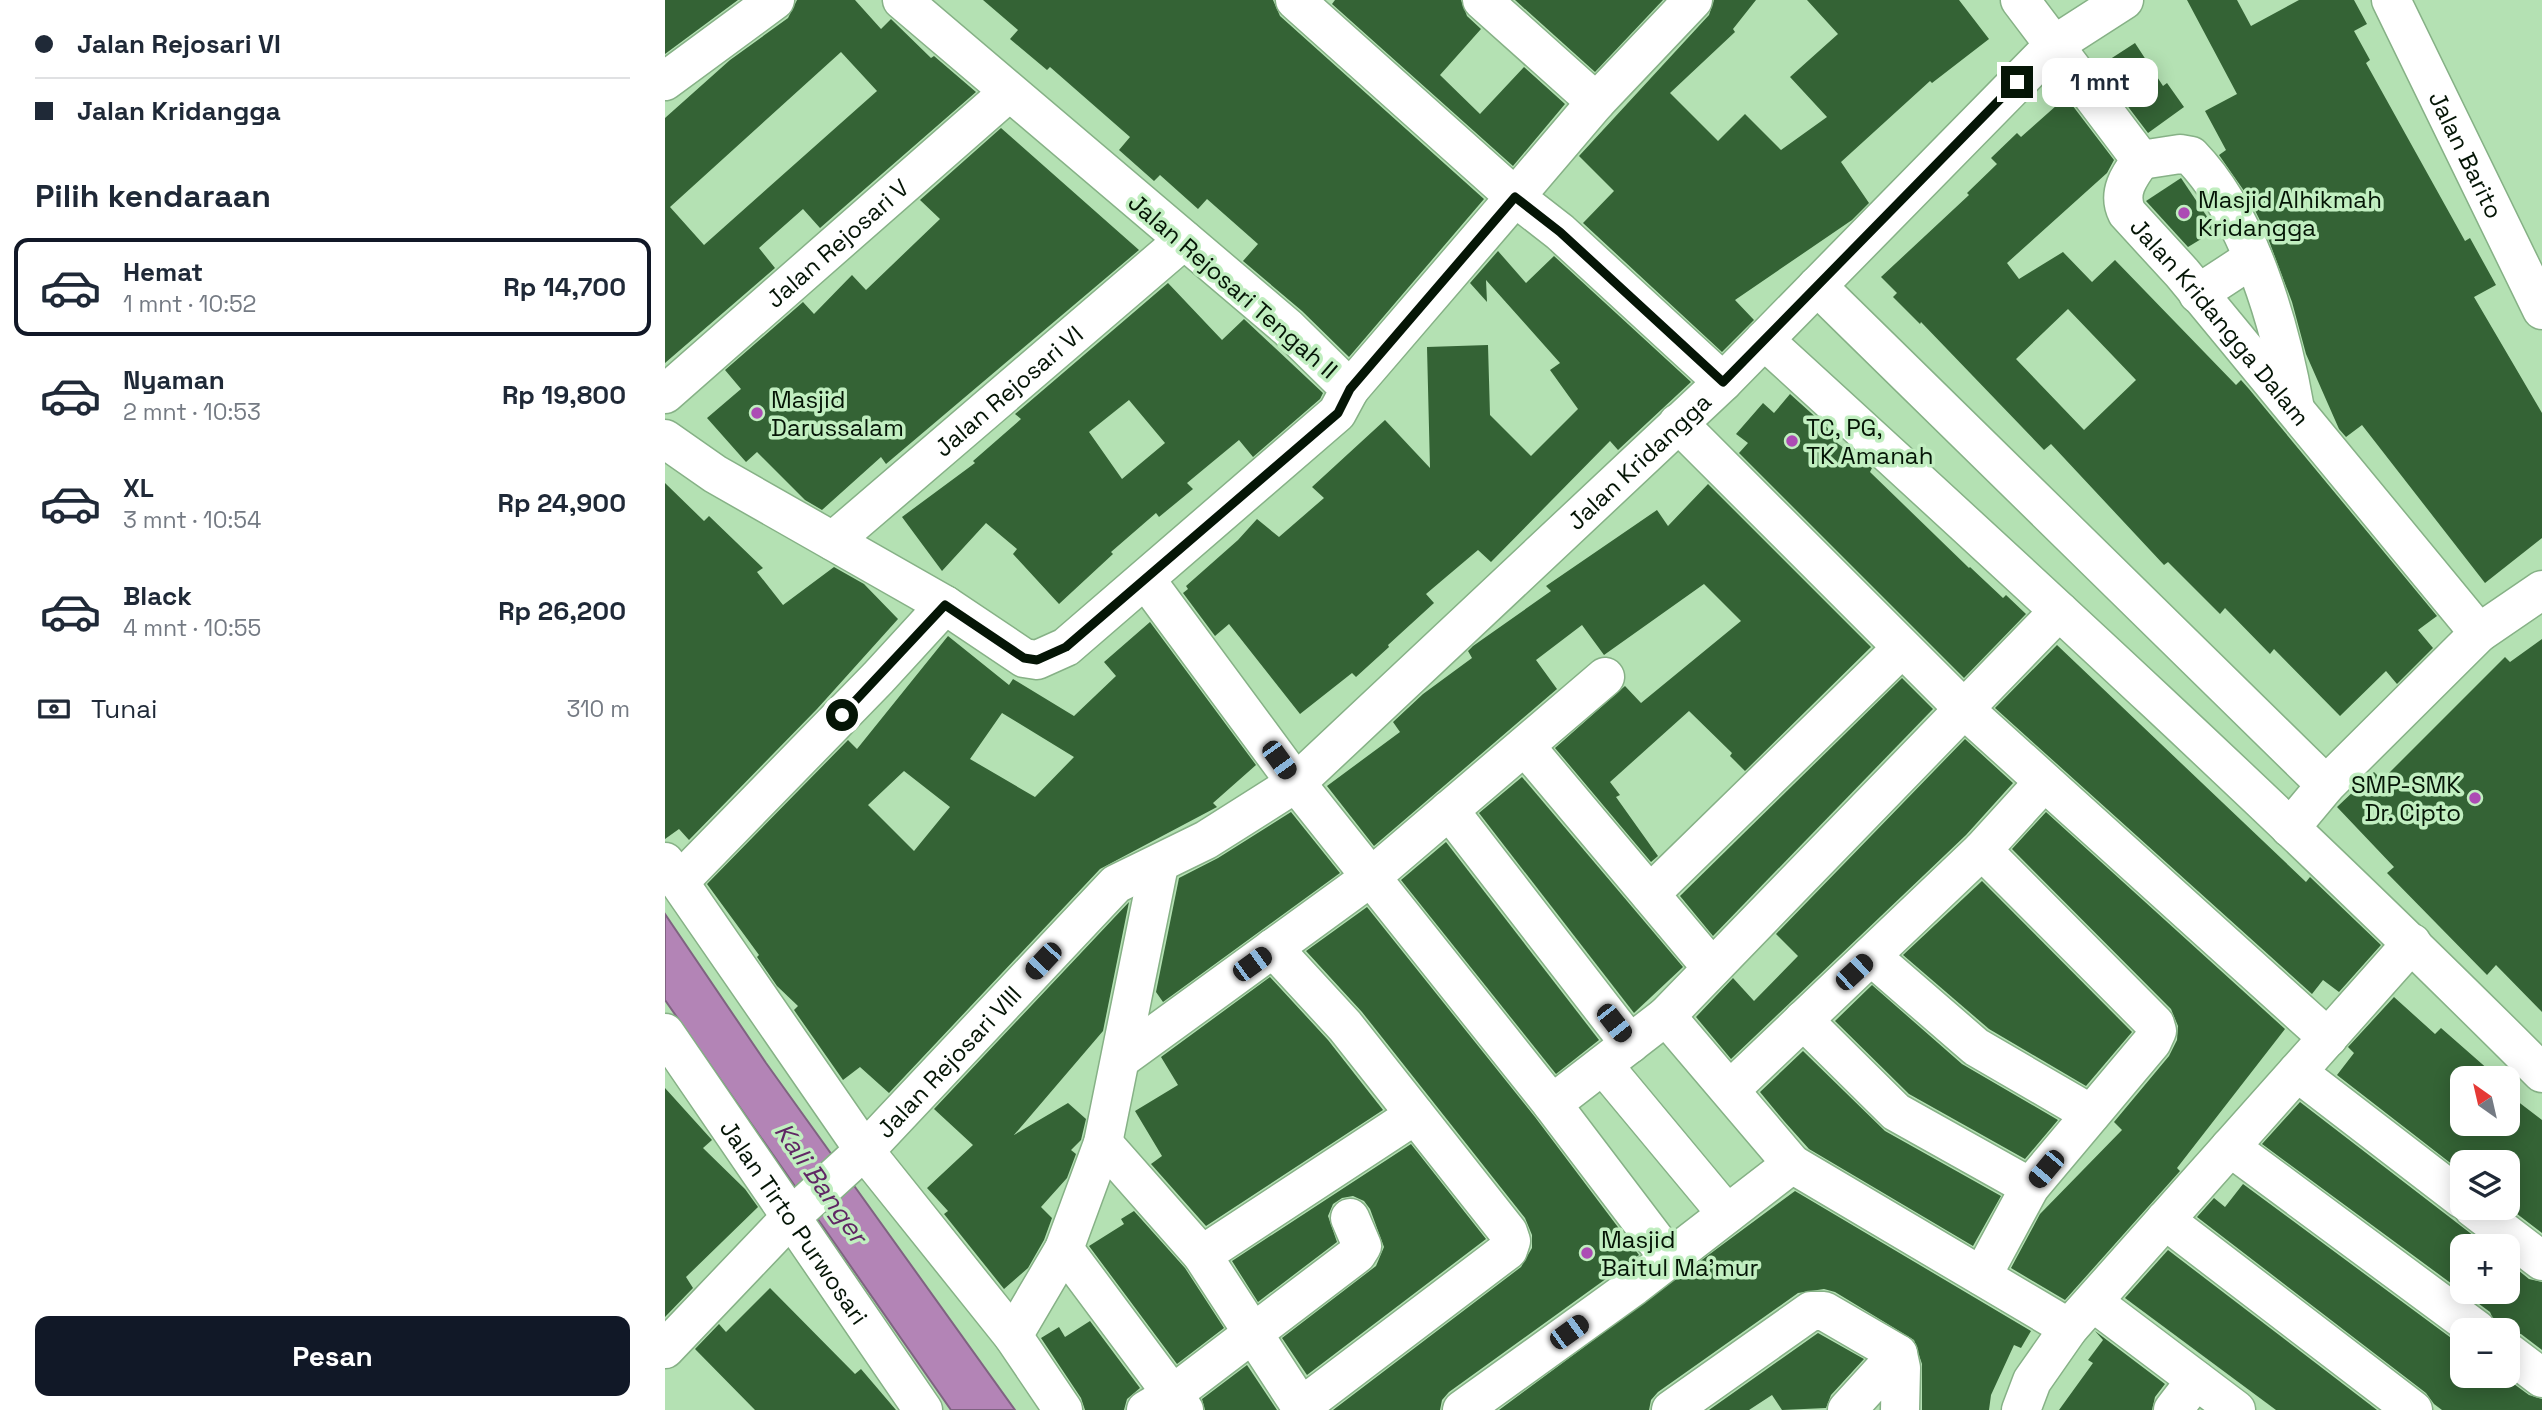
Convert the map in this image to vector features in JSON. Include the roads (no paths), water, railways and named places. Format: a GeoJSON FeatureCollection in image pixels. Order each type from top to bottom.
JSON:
{"type":"FeatureCollection","features":[{"type":"Feature","properties":{"kind":"street"},"geometry":{"type":"LineString","coordinates":[[665,81],[775,0]]}},
{"type":"Feature","properties":{"kind":"street","name":"Jalan Rejosari Tengah II"},"geometry":{"type":"LineString","coordinates":[[902,0],[1288,328],[1350,389],[1338,413],[1066,647],[1037,660],[1024,658],[945,605]]}},
{"type":"Feature","properties":{"kind":"street"},"geometry":{"type":"LineString","coordinates":[[1296,0],[1515,197],[1560,232],[1723,382]]}},
{"type":"Feature","properties":{"kind":"street"},"geometry":{"type":"LineString","coordinates":[[1482,0],[1596,102]]}},
{"type":"Feature","properties":{"kind":"street"},"geometry":{"type":"LineString","coordinates":[[1350,389],[1596,102],[1693,0]]}},
{"type":"Feature","properties":{"kind":"street"},"geometry":{"type":"LineString","coordinates":[[2019,0],[2141,160],[2180,154],[2191,156],[2200,166],[2248,241],[2285,351],[2295,411]]}},
{"type":"Feature","properties":{"kind":"street","name":"Jalan Kridangga"},"geometry":{"type":"LineString","coordinates":[[1159,865],[1206,840],[1296,783],[1723,382],[2054,45],[2124,0]]}},
{"type":"Feature","properties":{"kind":"street","name":"Jalan Barito"},"geometry":{"type":"LineString","coordinates":[[2391,0],[2542,310]]}},
{"type":"Feature","properties":{"kind":"street","name":"Jalan Rejosari V"},"geometry":{"type":"LineString","coordinates":[[665,394],[1009,92]]}},
{"type":"Feature","properties":{"kind":"street","name":"Jalan Kridangga Dalam"},"geometry":{"type":"LineString","coordinates":[[2141,160],[2124,189],[2122,202],[2127,212],[2479,633]]}},
{"type":"Feature","properties":{"kind":"street","name":"Jalan Rejosari VI"},"geometry":{"type":"LineString","coordinates":[[832,541],[1184,240]]}},
{"type":"Feature","properties":{"kind":"street"},"geometry":{"type":"LineString","coordinates":[[2198,294],[2253,258]]}},
{"type":"Feature","properties":{"kind":"street"},"geometry":{"type":"LineString","coordinates":[[1817,285],[2326,785]]}},
{"type":"Feature","properties":{"kind":"street"},"geometry":{"type":"LineString","coordinates":[[1764,340],[2060,611],[2412,943],[2542,1073]]}},
{"type":"Feature","properties":{"kind":"street"},"geometry":{"type":"LineString","coordinates":[[1678,423],[1964,709],[2328,1038]]}},
{"type":"Feature","properties":{"kind":"street"},"geometry":{"type":"LineString","coordinates":[[665,439],[715,474],[945,605],[879,678],[672,872],[858,1157],[1013,1336],[1063,1410]]}},
{"type":"Feature","properties":{"kind":"street"},"geometry":{"type":"LineString","coordinates":[[1146,580],[1296,783],[1552,1104],[1669,1258]]}},
{"type":"Feature","properties":{"kind":"street"},"geometry":{"type":"LineString","coordinates":[[2290,828],[2326,785],[2479,633],[2542,590]]}},
{"type":"Feature","properties":{"kind":"street"},"geometry":{"type":"LineString","coordinates":[[1552,1104],[1666,1016],[2060,611]]}},
{"type":"Feature","properties":{"kind":"street"},"geometry":{"type":"LineString","coordinates":[[1650,894],[1902,648]]}},
{"type":"Feature","properties":{"kind":"street"},"geometry":{"type":"LineString","coordinates":[[1121,1059],[1371,877],[1605,677]]}},
{"type":"Feature","properties":{"kind":"street"},"geometry":{"type":"LineString","coordinates":[[1525,746],[1713,968]]}},
{"type":"Feature","properties":{"kind":"street"},"geometry":{"type":"LineString","coordinates":[[1730,1090],[1982,850],[2044,782]]}},
{"type":"Feature","properties":{"kind":"street"},"geometry":{"type":"LineString","coordinates":[[1449,810],[1727,1214]]}},
{"type":"Feature","properties":{"kind":"street"},"geometry":{"type":"LineString","coordinates":[[1982,850],[2155,1024],[2157,1031],[2152,1042],[2030,1187],[1982,1276]]}},
{"type":"Feature","properties":{"kind":"street"},"geometry":{"type":"LineString","coordinates":[[1013,1336],[1064,1249],[1103,1143],[1159,865]]}},
{"type":"Feature","properties":{"kind":"street","name":"Jalan Rejosari VIII"},"geometry":{"type":"LineString","coordinates":[[796,1213],[858,1157],[1116,884],[1159,865]]}},
{"type":"Feature","properties":{"kind":"street"},"geometry":{"type":"LineString","coordinates":[[2021,1410],[2032,1381],[2081,1315],[2412,943]]}},
{"type":"Feature","properties":{"kind":"street"},"geometry":{"type":"LineString","coordinates":[[1103,1143],[1202,1255],[1302,1408],[1508,1250],[1511,1241],[1508,1231],[1345,1026],[1273,948]]}},
{"type":"Feature","properties":{"kind":"street"},"geometry":{"type":"LineString","coordinates":[[1871,956],[1976,1046],[2091,1114]]}},
{"type":"Feature","properties":{"kind":"street"},"geometry":{"type":"LineString","coordinates":[[1666,1016],[1792,1164],[1982,1276],[2081,1315],[2196,1380],[2235,1410]]}},
{"type":"Feature","properties":{"kind":"street"},"geometry":{"type":"LineString","coordinates":[[1803,1020],[1896,1112],[2030,1187]]}},
{"type":"Feature","properties":{"kind":"street","name":"Jalan Tirto Purwosari"},"geometry":{"type":"LineString","coordinates":[[665,1033],[796,1213],[923,1410]]}},
{"type":"Feature","properties":{"kind":"street"},"geometry":{"type":"LineString","coordinates":[[2297,1072],[2450,1190]]}},
{"type":"Feature","properties":{"kind":"street"},"geometry":{"type":"LineString","coordinates":[[1202,1255],[1415,1115]]}},
{"type":"Feature","properties":{"kind":"street"},"geometry":{"type":"LineString","coordinates":[[2230,1147],[2461,1318]]}},
{"type":"Feature","properties":{"kind":"street"},"geometry":{"type":"LineString","coordinates":[[1462,1410],[1792,1164]]}},
{"type":"Feature","properties":{"kind":"street"},"geometry":{"type":"LineString","coordinates":[[665,1349],[796,1213]]}},
{"type":"Feature","properties":{"kind":"street"},"geometry":{"type":"LineString","coordinates":[[1064,1249],[1168,1405],[1253,1334],[1360,1251],[1360,1237],[1350,1218]]}},
{"type":"Feature","properties":{"kind":"street"},"geometry":{"type":"LineString","coordinates":[[2165,1220],[2413,1410]]}},
{"type":"Feature","properties":{"kind":"street"},"geometry":{"type":"LineString","coordinates":[[2489,1220],[2542,1261]]}},
{"type":"Feature","properties":{"kind":"street"},"geometry":{"type":"LineString","coordinates":[[1671,1410],[1811,1311],[1824,1311],[1898,1354],[1901,1368],[1900,1410]]}},
{"type":"Feature","properties":{"kind":"street"},"geometry":{"type":"LineString","coordinates":[[1847,1410],[1898,1354]]}},
{"type":"Feature","properties":{"kind":"street"},"geometry":{"type":"LineString","coordinates":[[2520,1361],[2542,1378]]}},
{"type":"Feature","properties":{"kind":"street"},"geometry":{"type":"LineString","coordinates":[[2173,1410],[2196,1380]]}},
{"type":"Feature","properties":{"kind":"water","name":"Kali Banger"},"geometry":{"type":"Polygon","coordinates":[[[665,914],[766,1063],[1015,1410],[951,1410],[665,1000],[665,914]]]}},
{"type":"Feature","properties":{"kind":"place","name":"Masjid Alhikmah Kridangga"},"geometry":{"type":"Point","coordinates":[2184,213]}},
{"type":"Feature","properties":{"kind":"place","name":"Masjid Darussalam"},"geometry":{"type":"Point","coordinates":[757,413]}},
{"type":"Feature","properties":{"kind":"place","name":"TC, PG, TK Amanah"},"geometry":{"type":"Point","coordinates":[1792,441]}},
{"type":"Feature","properties":{"kind":"place","name":"SMP-SMK Dr. Cipto"},"geometry":{"type":"Point","coordinates":[2475,798]}},
{"type":"Feature","properties":{"kind":"place","name":"Masjid Baitul Ma'mur"},"geometry":{"type":"Point","coordinates":[1587,1253]}}]}
